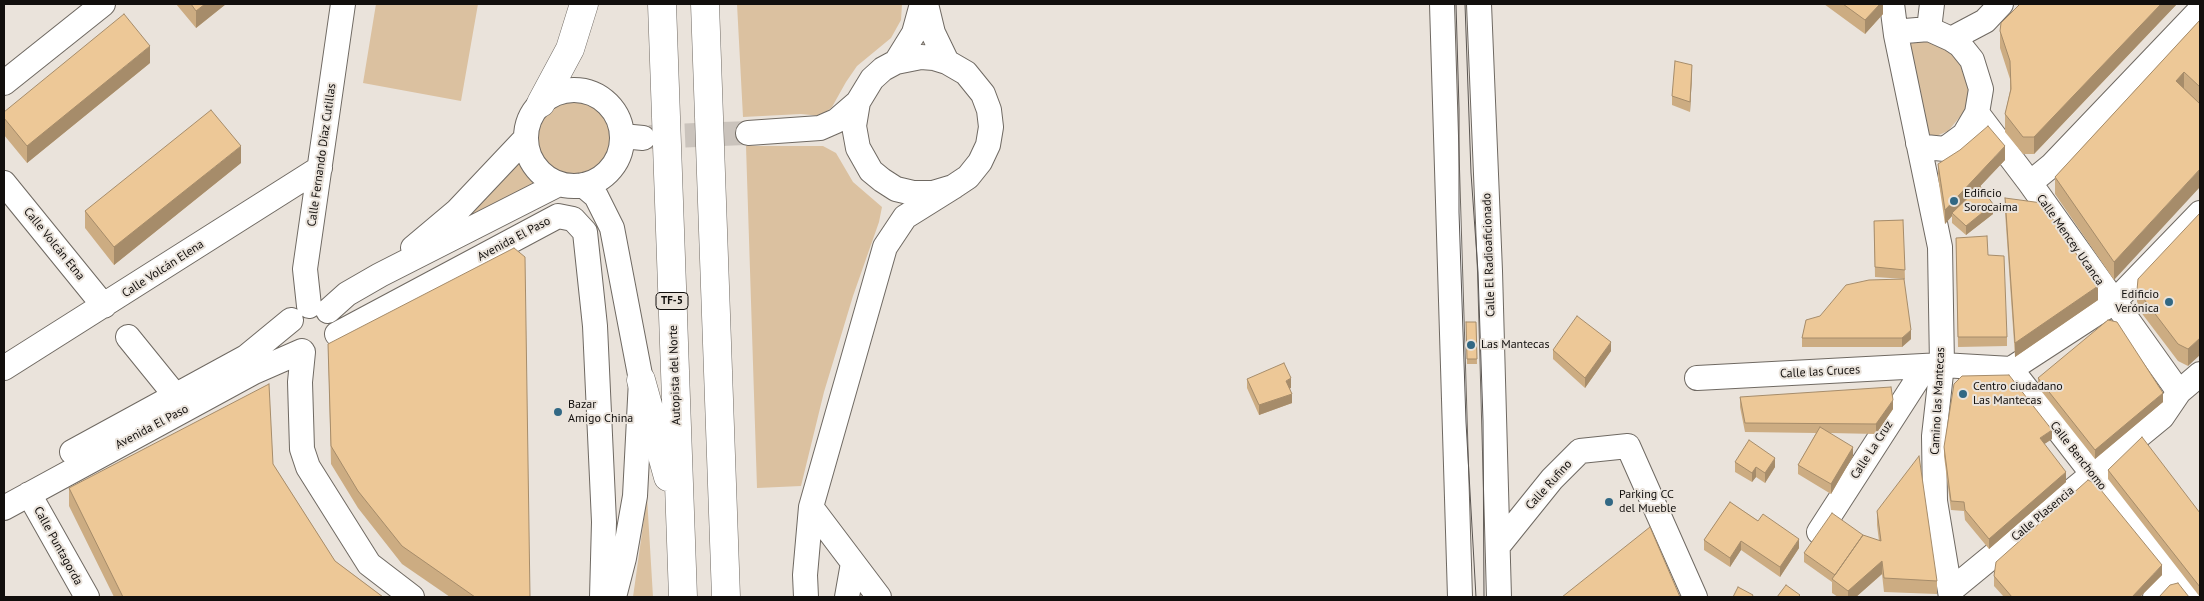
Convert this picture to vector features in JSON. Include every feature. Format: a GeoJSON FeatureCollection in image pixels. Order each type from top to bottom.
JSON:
{"type":"FeatureCollection","features":[{"type":"Feature","properties":{"kind":"highway"},"geometry":{"type":"LineString","coordinates":[[541,103],[570,49],[584,4]]}},
{"type":"Feature","properties":{"kind":"highway","name":"Autopista del Norte"},"geometry":{"type":"LineString","coordinates":[[662,4],[683,597]]}},
{"type":"Feature","properties":{"kind":"highway"},"geometry":{"type":"LineString","coordinates":[[705,4],[726,597]]}},
{"type":"Feature","properties":{"kind":"highway"},"geometry":{"type":"LineString","coordinates":[[641,380],[680,518]]}},
{"type":"Feature","properties":{"kind":"highway"},"geometry":{"type":"LineString","coordinates":[[724,547],[738,597]]}},
{"type":"Feature","properties":{"kind":"street"},"geometry":{"type":"LineString","coordinates":[[4,83],[103,4]]}},
{"type":"Feature","properties":{"kind":"street","name":"Calle Fernando Díaz Cutillas"},"geometry":{"type":"LineString","coordinates":[[309,312],[305,269],[343,4]]}},
{"type":"Feature","properties":{"kind":"street"},"geometry":{"type":"LineString","coordinates":[[896,62],[914,33],[922,4]]}},
{"type":"Feature","properties":{"kind":"street"},"geometry":{"type":"LineString","coordinates":[[926,4],[933,33],[947,62]]}},
{"type":"Feature","properties":{"kind":"street"},"geometry":{"type":"LineString","coordinates":[[1442,4],[1460,597]]}},
{"type":"Feature","properties":{"kind":"street","name":"Calle El Radioaficionado"},"geometry":{"type":"LineString","coordinates":[[1479,4],[1490,271],[1499,597]]}},
{"type":"Feature","properties":{"kind":"street","name":"Camino las Mantecas"},"geometry":{"type":"LineString","coordinates":[[1892,4],[1896,35],[1940,247],[1933,366],[1935,501],[1950,594]]}},
{"type":"Feature","properties":{"kind":"street"},"geometry":{"type":"LineString","coordinates":[[1929,29],[1932,4]]}},
{"type":"Feature","properties":{"kind":"street"},"geometry":{"type":"LineString","coordinates":[[2030,183],[2052,165],[2200,10]]}},
{"type":"Feature","properties":{"kind":"street"},"geometry":{"type":"LineString","coordinates":[[1951,39],[1993,12]]}},
{"type":"Feature","properties":{"kind":"street"},"geometry":{"type":"LineString","coordinates":[[1972,60],[1993,12]]}},
{"type":"Feature","properties":{"kind":"street"},"geometry":{"type":"LineString","coordinates":[[1896,35],[1905,31],[1929,29],[1951,39],[1960,45],[1972,60],[1980,89],[1977,113],[1964,134],[1932,162],[1925,175]]}},
{"type":"Feature","properties":{"kind":"street"},"geometry":{"type":"LineString","coordinates":[[748,133],[820,128],[836,120],[858,102],[872,79],[883,69],[896,62],[921,57],[947,62],[966,73],[976,82],[989,110],[991,127],[988,145],[980,162],[968,176],[905,217],[885,247],[811,506],[805,575],[806,597]]}},
{"type":"Feature","properties":{"kind":"street"},"geometry":{"type":"LineString","coordinates":[[569,90],[584,91],[599,97],[610,107],[632,137],[621,149],[616,162],[608,172],[596,181],[584,185],[559,184],[546,177],[535,166],[528,153],[526,138],[528,125],[541,103],[554,94],[569,90]]}},
{"type":"Feature","properties":{"kind":"street"},"geometry":{"type":"LineString","coordinates":[[858,102],[854,126],[858,148],[871,171],[896,189],[913,193],[933,193],[953,187]]}},
{"type":"Feature","properties":{"kind":"street","name":"Calle Mencey Ucanca"},"geometry":{"type":"LineString","coordinates":[[1977,113],[2030,183],[2179,392]]}},
{"type":"Feature","properties":{"kind":"street"},"geometry":{"type":"LineString","coordinates":[[820,128],[838,135],[858,148]]}},
{"type":"Feature","properties":{"kind":"street","name":"Avenida El Paso"},"geometry":{"type":"LineString","coordinates":[[380,275],[456,211],[526,138]]}},
{"type":"Feature","properties":{"kind":"street"},"geometry":{"type":"LineString","coordinates":[[1918,143],[1925,147],[1945,149]]}},
{"type":"Feature","properties":{"kind":"street","name":"Calle Volcán Elena"},"geometry":{"type":"LineString","coordinates":[[4,368],[320,168]]}},
{"type":"Feature","properties":{"kind":"street","name":"Calle Volcán Etna"},"geometry":{"type":"LineString","coordinates":[[4,183],[104,306]]}},
{"type":"Feature","properties":{"kind":"street","name":"Avenida El Paso"},"geometry":{"type":"LineString","coordinates":[[4,489],[246,357],[309,312],[559,184]]}},
{"type":"Feature","properties":{"kind":"street"},"geometry":{"type":"LineString","coordinates":[[584,185],[596,196],[612,228],[641,380],[635,496],[624,558],[614,597]]}},
{"type":"Feature","properties":{"kind":"street"},"geometry":{"type":"LineString","coordinates":[[1933,366],[2011,369],[2114,302],[2200,213]]}},
{"type":"Feature","properties":{"kind":"street","name":"Avenida El Paso"},"geometry":{"type":"LineString","coordinates":[[337,334],[558,216],[573,219],[586,232],[595,326],[604,522],[602,597]]}},
{"type":"Feature","properties":{"kind":"street"},"geometry":{"type":"LineString","coordinates":[[309,312],[336,321],[337,334],[335,341],[325,352],[318,354],[302,352],[292,341],[289,328],[309,312]]}},
{"type":"Feature","properties":{"kind":"street"},"geometry":{"type":"LineString","coordinates":[[128,337],[175,395]]}},
{"type":"Feature","properties":{"kind":"street"},"geometry":{"type":"LineString","coordinates":[[302,352],[300,382],[302,449],[308,467],[368,564],[412,597]]}},
{"type":"Feature","properties":{"kind":"street","name":"Avenida El Paso"},"geometry":{"type":"LineString","coordinates":[[4,508],[254,372],[302,352]]}},
{"type":"Feature","properties":{"kind":"street","name":"Calle las Cruces"},"geometry":{"type":"LineString","coordinates":[[1698,378],[1933,366]]}},
{"type":"Feature","properties":{"kind":"street","name":"Calle La Cruz"},"geometry":{"type":"LineString","coordinates":[[1819,532],[1917,380],[1933,366]]}},
{"type":"Feature","properties":{"kind":"street","name":"Calle Benchomo"},"geometry":{"type":"LineString","coordinates":[[2011,369],[2181,588]]}},
{"type":"Feature","properties":{"kind":"street","name":"Calle Plasencia"},"geometry":{"type":"LineString","coordinates":[[1950,594],[2091,474],[2162,417],[2179,392],[2200,374]]}},
{"type":"Feature","properties":{"kind":"street","name":"Calle Rufino"},"geometry":{"type":"LineString","coordinates":[[1498,546],[1552,479],[1580,451],[1628,446],[1696,597]]}},
{"type":"Feature","properties":{"kind":"street","name":"Calle Puntagorda"},"geometry":{"type":"LineString","coordinates":[[29,494],[86,597]]}},
{"type":"Feature","properties":{"kind":"street"},"geometry":{"type":"LineString","coordinates":[[811,506],[879,597]]}},
{"type":"Feature","properties":{"kind":"street"},"geometry":{"type":"LineString","coordinates":[[847,597],[853,563]]}},
{"type":"Feature","properties":{"kind":"street"},"geometry":{"type":"LineString","coordinates":[[2155,597],[2181,588]]}},
{"type":"Feature","properties":{"kind":"shaded area"},"geometry":{"type":"Polygon","coordinates":[[[376,4],[478,4],[461,101],[363,83],[376,4]]]}},
{"type":"Feature","properties":{"kind":"shaded area"},"geometry":{"type":"Polygon","coordinates":[[[737,4],[902,4],[901,20],[891,38],[857,66],[832,107],[821,116],[801,114],[743,117],[737,4]]]}},
{"type":"Feature","properties":{"kind":"shaded area"},"geometry":{"type":"Polygon","coordinates":[[[1921,39],[1937,42],[1960,60],[1969,81],[1969,95],[1965,111],[1948,131],[1934,137],[1931,137],[1929,133],[1910,46],[1912,41],[1921,39]]]}},
{"type":"Feature","properties":{"kind":"shaded area"},"geometry":{"type":"Polygon","coordinates":[[[574,101],[588,104],[600,112],[608,124],[611,138],[608,152],[600,164],[588,172],[574,175],[560,172],[548,164],[540,152],[537,138],[540,124],[548,112],[560,104],[574,101]]]}},
{"type":"Feature","properties":{"kind":"shaded area"},"geometry":{"type":"Polygon","coordinates":[[[746,146],[823,146],[836,153],[853,182],[882,207],[879,222],[853,296],[824,392],[801,486],[757,488],[746,146]]]}},
{"type":"Feature","properties":{"kind":"shaded area"},"geometry":{"type":"Polygon","coordinates":[[[518,161],[523,163],[537,184],[470,222],[466,215],[518,161]]]}},
{"type":"Feature","properties":{"kind":"shaded area"},"geometry":{"type":"Polygon","coordinates":[[[647,497],[653,597],[633,597],[647,497]]]}},
{"type":"Feature","properties":{"kind":"building"},"geometry":{"type":"Polygon","coordinates":[[[191,4],[205,4],[196,11],[191,4]]]}},
{"type":"Feature","properties":{"kind":"building"},"geometry":{"type":"Polygon","coordinates":[[[1843,4],[1880,4],[1865,20],[1843,4]]]}},
{"type":"Feature","properties":{"kind":"building"},"geometry":{"type":"Polygon","coordinates":[[[2020,4],[2161,4],[2034,137],[2023,137],[2005,114],[2011,89],[2010,61],[2000,31],[2001,23],[2020,4]]]}},
{"type":"Feature","properties":{"kind":"building"},"geometry":{"type":"Polygon","coordinates":[[[124,14],[150,46],[27,146],[4,118],[4,112],[124,14]]]}},
{"type":"Feature","properties":{"kind":"building"},"geometry":{"type":"Polygon","coordinates":[[[2200,20],[2200,87],[2184,72],[2176,81],[2200,104],[2200,169],[2114,262],[2055,177],[2200,20]]]}},
{"type":"Feature","properties":{"kind":"building"},"geometry":{"type":"Polygon","coordinates":[[[1675,61],[1692,65],[1690,102],[1672,96],[1675,61]]]}},
{"type":"Feature","properties":{"kind":"building"},"geometry":{"type":"Polygon","coordinates":[[[211,110],[241,146],[114,247],[85,211],[211,110]]]}},
{"type":"Feature","properties":{"kind":"building","name":"Edificio Sorocaima"},"geometry":{"type":"Polygon","coordinates":[[[1988,126],[2005,146],[1945,210],[1938,164],[1960,150],[1988,126]]]}},
{"type":"Feature","properties":{"kind":"building"},"geometry":{"type":"Polygon","coordinates":[[[1980,186],[1993,204],[1966,226],[1952,213],[1980,186]]]}},
{"type":"Feature","properties":{"kind":"building"},"geometry":{"type":"Polygon","coordinates":[[[2005,198],[2042,203],[2098,286],[2015,343],[2005,198]]]}},
{"type":"Feature","properties":{"kind":"building","name":"Edificio Verónica"},"geometry":{"type":"Polygon","coordinates":[[[2200,213],[2200,338],[2188,349],[2178,344],[2137,290],[2138,279],[2200,213]]]}},
{"type":"Feature","properties":{"kind":"building"},"geometry":{"type":"Polygon","coordinates":[[[1903,220],[1905,270],[1875,267],[1874,221],[1903,220]]]}},
{"type":"Feature","properties":{"kind":"building"},"geometry":{"type":"Polygon","coordinates":[[[1987,236],[1988,255],[2004,256],[2007,337],[1958,337],[1956,238],[1987,236]]]}},
{"type":"Feature","properties":{"kind":"building"},"geometry":{"type":"Polygon","coordinates":[[[514,248],[525,257],[530,597],[475,597],[402,546],[358,491],[331,446],[328,344],[514,248]]]}},
{"type":"Feature","properties":{"kind":"building"},"geometry":{"type":"Polygon","coordinates":[[[1904,279],[1911,330],[1902,338],[1802,338],[1806,320],[1820,316],[1846,285],[1869,280],[1904,279]]]}},
{"type":"Feature","properties":{"kind":"building"},"geometry":{"type":"Polygon","coordinates":[[[1577,316],[1611,342],[1585,378],[1553,350],[1577,316]]]}},
{"type":"Feature","properties":{"kind":"building"},"geometry":{"type":"Polygon","coordinates":[[[2108,320],[2117,322],[2163,393],[2095,450],[2038,378],[2108,320]]]}},
{"type":"Feature","properties":{"kind":"building","name":"Las Mantecas"},"geometry":{"type":"Polygon","coordinates":[[[1466,322],[1476,322],[1477,359],[1467,359],[1466,322]]]}},
{"type":"Feature","properties":{"kind":"building"},"geometry":{"type":"Polygon","coordinates":[[[1284,363],[1291,378],[1286,381],[1292,394],[1259,405],[1247,379],[1284,363]]]}},
{"type":"Feature","properties":{"kind":"building"},"geometry":{"type":"Polygon","coordinates":[[[2009,375],[2052,430],[2040,438],[2066,472],[1989,539],[1965,510],[1964,502],[1951,501],[1944,447],[1954,384],[1962,376],[2009,375]]]}},
{"type":"Feature","properties":{"kind":"building"},"geometry":{"type":"Polygon","coordinates":[[[269,384],[273,464],[335,561],[383,597],[123,597],[69,488],[269,384]]]}},
{"type":"Feature","properties":{"kind":"building"},"geometry":{"type":"Polygon","coordinates":[[[1891,387],[1893,400],[1876,424],[1745,423],[1740,397],[1891,387]]]}},
{"type":"Feature","properties":{"kind":"building"},"geometry":{"type":"Polygon","coordinates":[[[1820,427],[1853,447],[1831,484],[1798,465],[1820,427]]]}},
{"type":"Feature","properties":{"kind":"building"},"geometry":{"type":"Polygon","coordinates":[[[2142,437],[2200,513],[2200,587],[2108,470],[2142,437]]]}},
{"type":"Feature","properties":{"kind":"building"},"geometry":{"type":"Polygon","coordinates":[[[1749,440],[1775,458],[1765,473],[1756,467],[1752,473],[1735,462],[1749,440]]]}},
{"type":"Feature","properties":{"kind":"building"},"geometry":{"type":"Polygon","coordinates":[[[1919,456],[1937,581],[1884,578],[1882,561],[1848,591],[1832,579],[1863,535],[1881,541],[1877,511],[1919,456]]]}},
{"type":"Feature","properties":{"kind":"building"},"geometry":{"type":"Polygon","coordinates":[[[2088,480],[2096,484],[2162,565],[2132,597],[2012,597],[1994,576],[1996,562],[2088,480]]]}},
{"type":"Feature","properties":{"kind":"building"},"geometry":{"type":"Polygon","coordinates":[[[1730,502],[1758,521],[1763,514],[1799,539],[1780,567],[1741,541],[1730,558],[1704,540],[1730,502]]]}},
{"type":"Feature","properties":{"kind":"building"},"geometry":{"type":"Polygon","coordinates":[[[1832,513],[1863,535],[1835,575],[1804,553],[1832,513]]]}},
{"type":"Feature","properties":{"kind":"building"},"geometry":{"type":"Polygon","coordinates":[[[1650,527],[1680,597],[1562,597],[1650,527]]]}},
{"type":"Feature","properties":{"kind":"building"},"geometry":{"type":"Polygon","coordinates":[[[2178,583],[2189,597],[2159,597],[2170,585],[2178,583]]]}},
{"type":"Feature","properties":{"kind":"building"},"geometry":{"type":"Polygon","coordinates":[[[1786,585],[1800,595],[1798,597],[1777,597],[1786,585]]]}},
{"type":"Feature","properties":{"kind":"building"},"geometry":{"type":"Polygon","coordinates":[[[1738,587],[1753,595],[1752,597],[1733,597],[1738,587]]]}},
{"type":"Feature","properties":{"kind":"tunnel"},"geometry":{"type":"LineString","coordinates":[[649,137],[748,133]]}},
{"type":"Feature","properties":{"kind":"tram line"},"geometry":{"type":"LineString","coordinates":[[1456,4],[1459,212],[1466,422],[1476,597]]}},
{"type":"Feature","properties":{"kind":"tram line"},"geometry":{"type":"LineString","coordinates":[[1465,4],[1483,421],[1484,597]]}},
{"type":"Feature","properties":{"kind":"place","name":"Edificio Sorocaima"},"geometry":{"type":"Point","coordinates":[1954,201]}},
{"type":"Feature","properties":{"kind":"place","name":"Edificio Verónica"},"geometry":{"type":"Point","coordinates":[2169,302]}},
{"type":"Feature","properties":{"kind":"place","name":"Las Mantecas"},"geometry":{"type":"Point","coordinates":[1471,345]}},
{"type":"Feature","properties":{"kind":"place","name":"Centro ciudadano Las Mantecas"},"geometry":{"type":"Point","coordinates":[1963,394]}},
{"type":"Feature","properties":{"kind":"place","name":"Bazar Amigo China"},"geometry":{"type":"Point","coordinates":[558,412]}},
{"type":"Feature","properties":{"kind":"place","name":"Parking CC del Mueble"},"geometry":{"type":"Point","coordinates":[1609,502]}}]}
